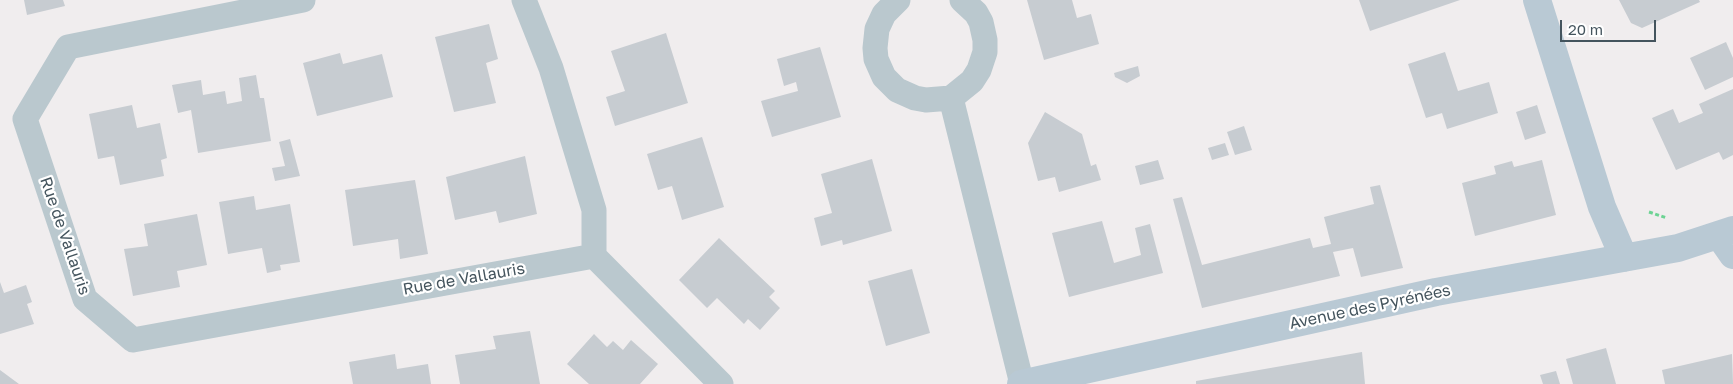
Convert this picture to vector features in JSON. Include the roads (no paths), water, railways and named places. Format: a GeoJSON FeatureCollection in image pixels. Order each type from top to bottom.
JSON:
{"type":"FeatureCollection","features":[{"type":"Feature","properties":{"kind":"main road"},"geometry":{"type":"LineString","coordinates":[[1537,0],[1602,208],[1624,258]]}},
{"type":"Feature","properties":{"kind":"main road","name":"Avenue des Pyrénées"},"geometry":{"type":"LineString","coordinates":[[1021,384],[1436,292],[1678,248],[1730,236]]}},
{"type":"Feature","properties":{"kind":"street","name":"Rue de Vallauris"},"geometry":{"type":"LineString","coordinates":[[303,0],[68,47],[25,119],[85,299],[133,340],[594,256]]}},
{"type":"Feature","properties":{"kind":"street"},"geometry":{"type":"LineString","coordinates":[[524,0],[552,68],[594,210],[594,256],[721,384]]}},
{"type":"Feature","properties":{"kind":"street"},"geometry":{"type":"LineString","coordinates":[[898,0],[884,14],[877,29],[876,59],[884,77],[898,90],[915,98],[926,100],[951,98],[972,81],[979,70],[985,52],[985,40],[981,22],[976,13],[962,0]]}},
{"type":"Feature","properties":{"kind":"street"},"geometry":{"type":"LineString","coordinates":[[951,98],[1021,384]]}}]}
